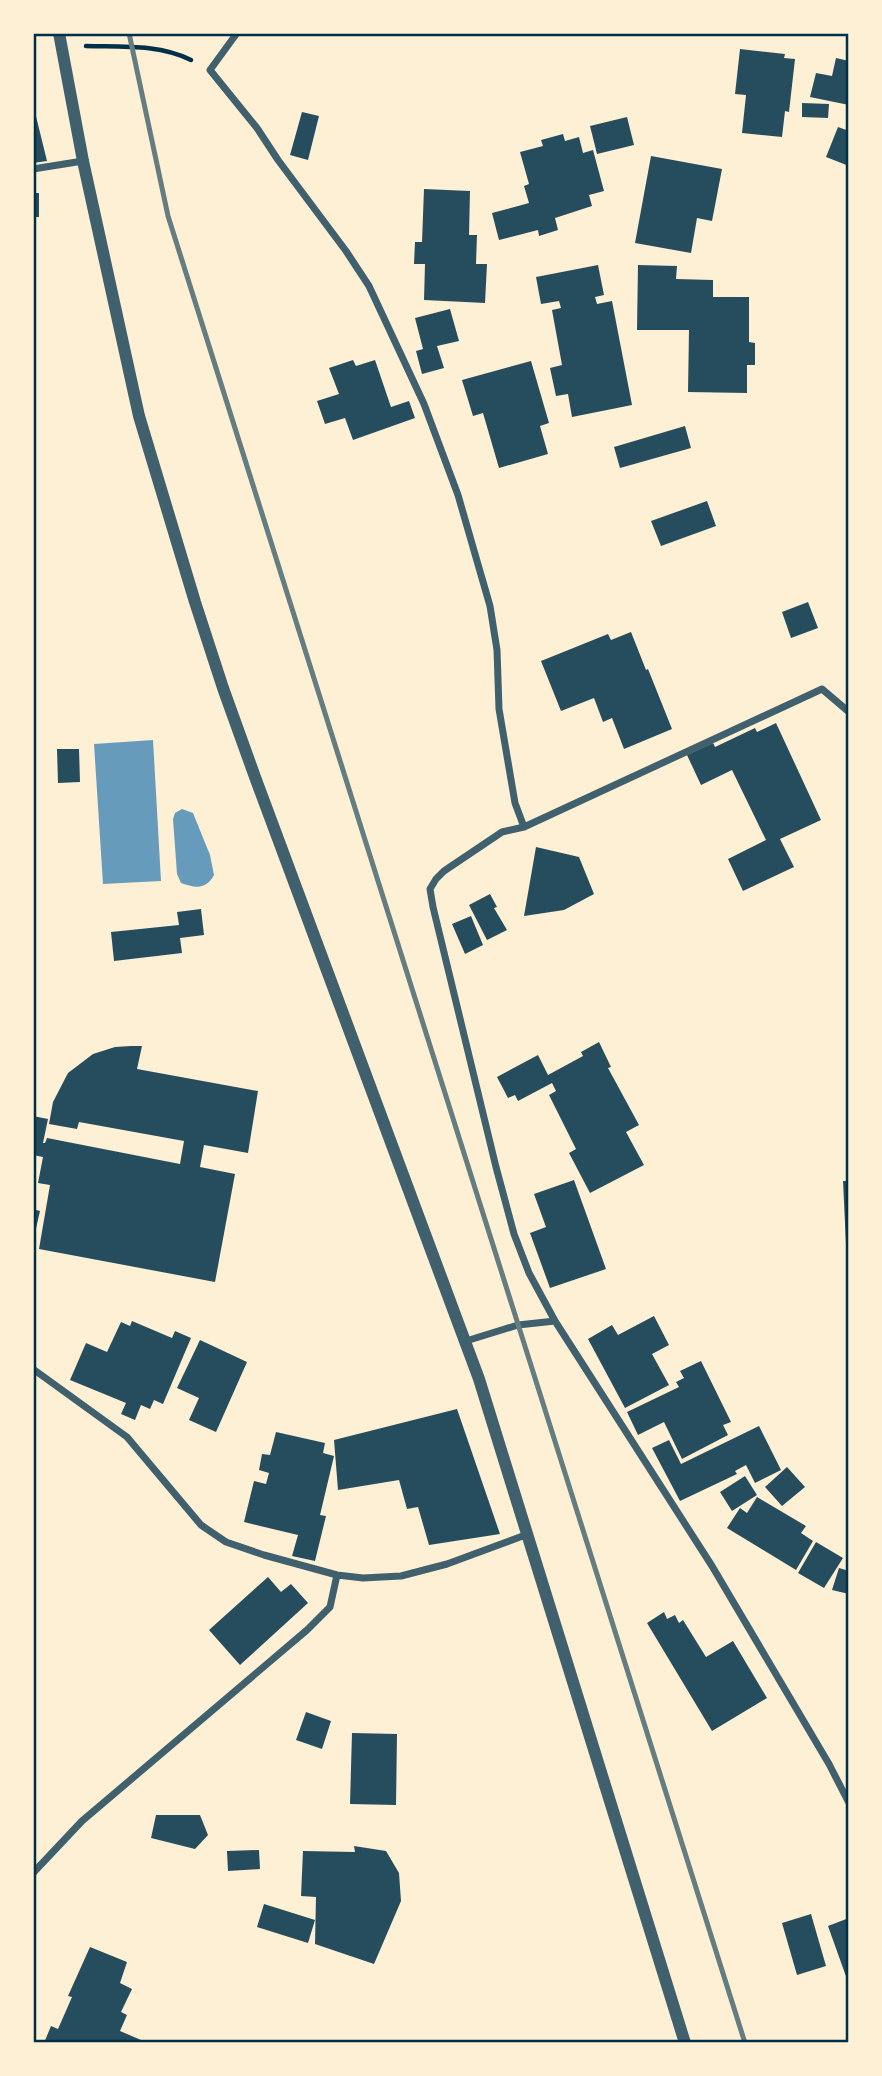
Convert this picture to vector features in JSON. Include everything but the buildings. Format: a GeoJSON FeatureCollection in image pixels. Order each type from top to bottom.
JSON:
{"type":"FeatureCollection","features":[{"type":"Feature","properties":{"kind":"street"},"geometry":{"type":"LineString","coordinates":[[237,33],[210,70],[257,128],[369,286],[424,404],[458,495],[490,606],[496,650],[499,709],[514,803],[524,827]]}},
{"type":"Feature","properties":{"kind":"street"},"geometry":{"type":"LineString","coordinates":[[60,39],[83,161],[139,416],[223,688],[466,1341],[685,2043]]}},
{"type":"Feature","properties":{"kind":"street"},"geometry":{"type":"LineString","coordinates":[[33,169],[83,161]]}},
{"type":"Feature","properties":{"kind":"street"},"geometry":{"type":"LineString","coordinates":[[849,712],[822,689],[524,827],[502,832],[444,870],[430,889],[514,1234],[529,1273],[555,1321],[712,1566],[830,1764],[849,1803]]}},
{"type":"Feature","properties":{"kind":"street"},"geometry":{"type":"LineString","coordinates":[[466,1341],[519,1325],[555,1321]]}},
{"type":"Feature","properties":{"kind":"street"},"geometry":{"type":"LineString","coordinates":[[33,1369],[127,1437],[189,1512],[213,1534],[226,1542],[264,1555],[337,1576],[401,1576],[447,1564],[528,1534]]}},
{"type":"Feature","properties":{"kind":"street"},"geometry":{"type":"LineString","coordinates":[[33,1873],[82,1821],[307,1630],[330,1607],[337,1576]]}},
{"type":"Feature","properties":{"kind":"path"},"geometry":{"type":"LineString","coordinates":[[60,39],[158,49],[178,54],[210,70]]}},
{"type":"Feature","properties":{"kind":"water"},"geometry":{"type":"Polygon","coordinates":[[[153,740],[161,881],[103,884],[94,744],[153,740]]]}},
{"type":"Feature","properties":{"kind":"water"},"geometry":{"type":"Polygon","coordinates":[[[182,809],[193,813],[210,855],[214,875],[204,885],[191,886],[181,883],[177,874],[173,819],[175,813],[182,809]]]}},
{"type":"Feature","properties":{"kind":"railway"},"geometry":{"type":"LineString","coordinates":[[129,33],[168,216],[745,2043]]}}]}
